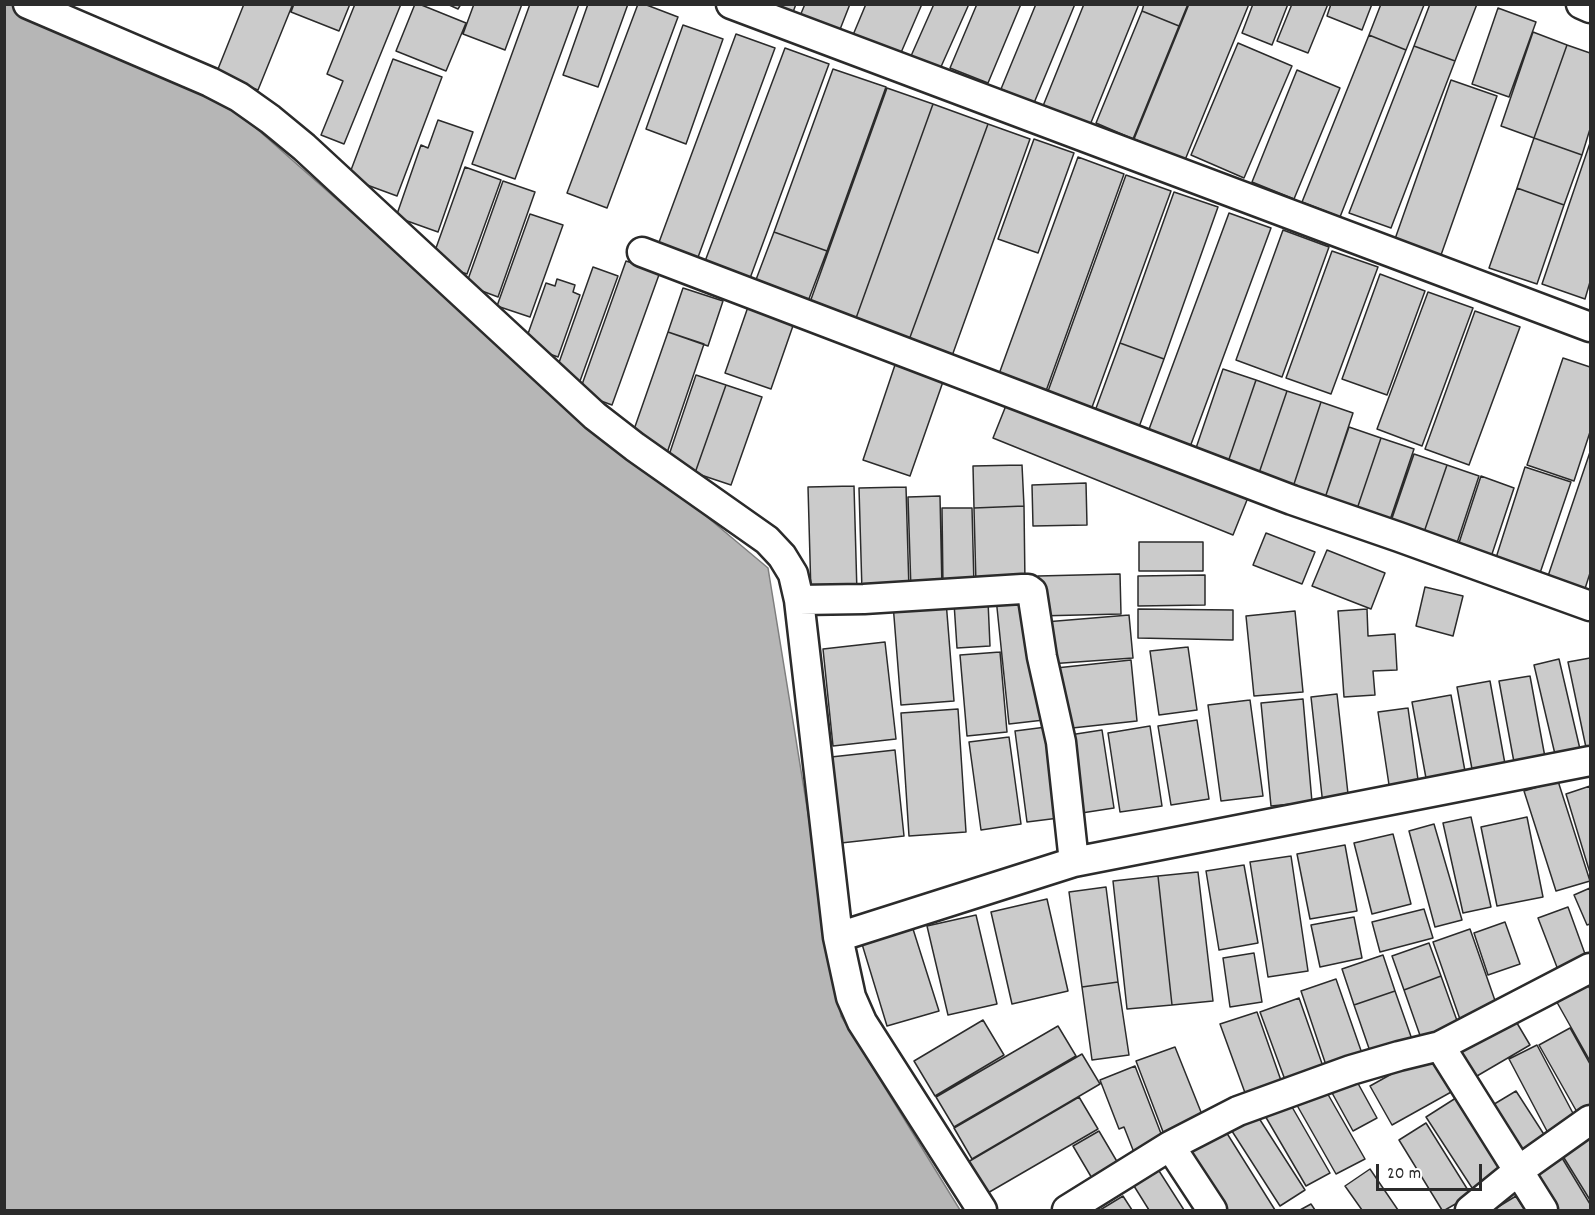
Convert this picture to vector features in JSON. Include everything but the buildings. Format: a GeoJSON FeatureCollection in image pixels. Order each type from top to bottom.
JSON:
{"type":"FeatureCollection","features":[{"type":"Feature","properties":{"kind":"street"},"geometry":{"type":"LineString","coordinates":[[28,4],[210,82],[239,97],[270,119],[304,147],[595,416],[634,447],[767,540],[782,555],[793,574],[799,600],[838,937],[851,997],[862,1022],[982,1210]]}},
{"type":"Feature","properties":{"kind":"street"},"geometry":{"type":"LineString","coordinates":[[731,4],[1590,327]]}},
{"type":"Feature","properties":{"kind":"street"},"geometry":{"type":"LineString","coordinates":[[1581,4],[1590,8]]}},
{"type":"Feature","properties":{"kind":"street"},"geometry":{"type":"LineString","coordinates":[[642,252],[1292,500],[1590,606]]}},
{"type":"Feature","properties":{"kind":"street"},"geometry":{"type":"LineString","coordinates":[[799,600],[864,599],[1022,589],[1032,592],[1042,657],[1061,742],[1074,862]]}},
{"type":"Feature","properties":{"kind":"street"},"geometry":{"type":"LineString","coordinates":[[838,937],[1074,862],[1590,761]]}},
{"type":"Feature","properties":{"kind":"street"},"geometry":{"type":"LineString","coordinates":[[1067,1210],[1170,1146],[1238,1111],[1351,1070],[1440,1046],[1590,968]]}},
{"type":"Feature","properties":{"kind":"street"},"geometry":{"type":"LineString","coordinates":[[1440,1046],[1543,1210]]}},
{"type":"Feature","properties":{"kind":"street"},"geometry":{"type":"LineString","coordinates":[[1470,1210],[1518,1171],[1590,1120]]}},
{"type":"Feature","properties":{"kind":"street"},"geometry":{"type":"LineString","coordinates":[[1170,1146],[1212,1210]]}},
{"type":"Feature","properties":{"kind":"shaded area"},"geometry":{"type":"Polygon","coordinates":[[[13,4],[214,91],[496,340],[768,568],[841,1016],[960,1210],[5,1210],[4,5],[13,4]]]}}]}
